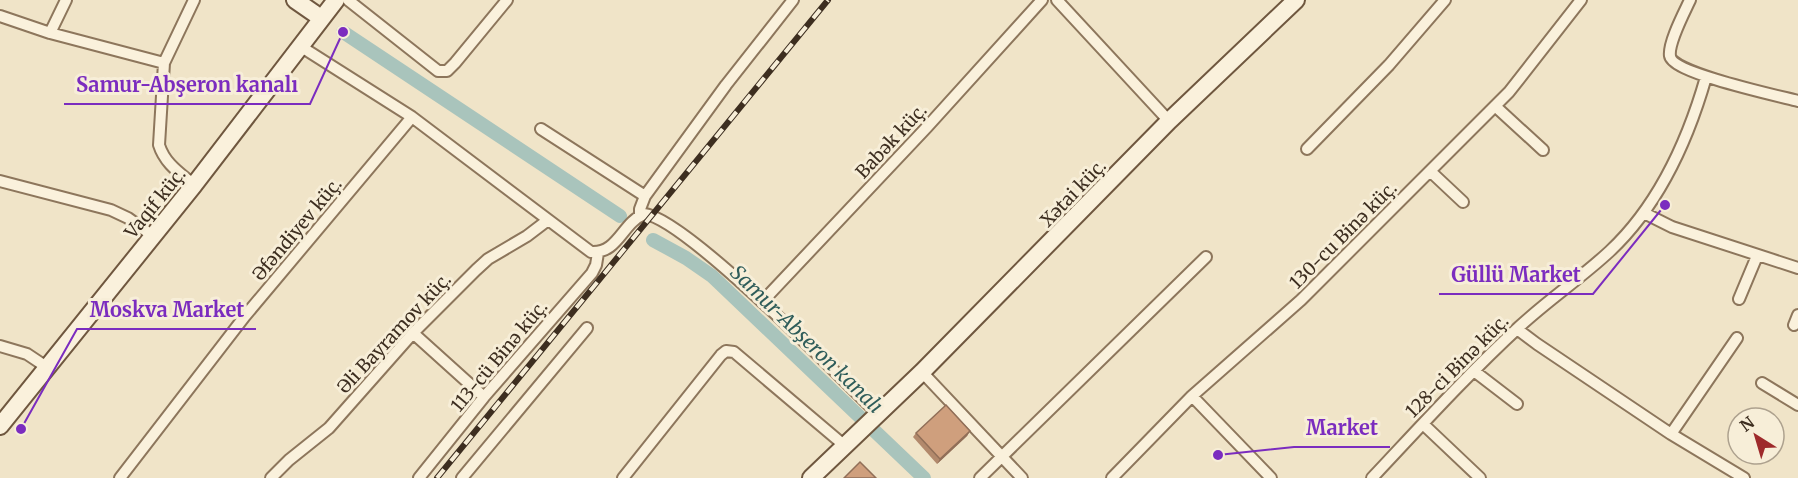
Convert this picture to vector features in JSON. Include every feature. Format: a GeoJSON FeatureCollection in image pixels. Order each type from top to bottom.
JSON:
{"type":"FeatureCollection","features":[{"type":"Feature","properties":{"kind":"street"},"geometry":{"type":"LineString","coordinates":[[50,33],[66,0]]}},
{"type":"Feature","properties":{"kind":"street"},"geometry":{"type":"LineString","coordinates":[[194,0],[164,63],[159,146],[168,164],[194,185]]}},
{"type":"Feature","properties":{"kind":"street"},"geometry":{"type":"LineString","coordinates":[[295,0],[321,18]]}},
{"type":"Feature","properties":{"kind":"street","name":"Vaqif küç."},"geometry":{"type":"LineString","coordinates":[[0,426],[194,185],[336,0]]}},
{"type":"Feature","properties":{"kind":"street"},"geometry":{"type":"LineString","coordinates":[[348,0],[438,71],[447,71],[455,63],[507,0]]}},
{"type":"Feature","properties":{"kind":"street"},"geometry":{"type":"LineString","coordinates":[[640,216],[645,196],[726,85],[793,0]]}},
{"type":"Feature","properties":{"kind":"street","name":"Babək küç."},"geometry":{"type":"LineString","coordinates":[[762,302],[927,127],[1042,0]]}},
{"type":"Feature","properties":{"kind":"street"},"geometry":{"type":"LineString","coordinates":[[1057,0],[1169,121]]}},
{"type":"Feature","properties":{"kind":"street","name":"Xətai küç."},"geometry":{"type":"LineString","coordinates":[[845,446],[922,372],[1169,121],[1296,0]]}},
{"type":"Feature","properties":{"kind":"street"},"geometry":{"type":"LineString","coordinates":[[1307,149],[1389,65],[1445,0]]}},
{"type":"Feature","properties":{"kind":"street","name":"130-cu Binə küç."},"geometry":{"type":"LineString","coordinates":[[1112,478],[1192,396],[1301,300],[1495,105],[1529,68],[1581,0]]}},
{"type":"Feature","properties":{"kind":"street"},"geometry":{"type":"LineString","coordinates":[[1690,0],[1673,41],[1671,60],[1677,65],[1706,77],[1798,101]]}},
{"type":"Feature","properties":{"kind":"street"},"geometry":{"type":"LineString","coordinates":[[0,16],[50,33],[164,63]]}},
{"type":"Feature","properties":{"kind":"street"},"geometry":{"type":"LineString","coordinates":[[300,46],[412,117],[591,252],[598,253],[610,247],[640,216],[654,215],[681,233],[734,276],[878,414]]}},
{"type":"Feature","properties":{"kind":"street","name":"128-ci Binə küç."},"geometry":{"type":"LineString","coordinates":[[1372,478],[1474,370],[1517,329],[1611,251],[1644,213],[1685,140],[1693,122],[1706,77]]}},
{"type":"Feature","properties":{"kind":"street"},"geometry":{"type":"LineString","coordinates":[[1495,105],[1543,150]]}},
{"type":"Feature","properties":{"kind":"street","name":"Əfəndiyev küç."},"geometry":{"type":"LineString","coordinates":[[120,478],[245,316],[412,117]]}},
{"type":"Feature","properties":{"kind":"street"},"geometry":{"type":"LineString","coordinates":[[541,129],[645,196]]}},
{"type":"Feature","properties":{"kind":"street"},"geometry":{"type":"LineString","coordinates":[[1430,171],[1463,202]]}},
{"type":"Feature","properties":{"kind":"street"},"geometry":{"type":"LineString","coordinates":[[0,181],[111,210],[129,218],[153,236]]}},
{"type":"Feature","properties":{"kind":"street"},"geometry":{"type":"LineString","coordinates":[[1644,213],[1672,227],[1798,268]]}},
{"type":"Feature","properties":{"kind":"street","name":"Əli Bayramov küç."},"geometry":{"type":"LineString","coordinates":[[272,478],[289,460],[329,428],[413,333],[488,259],[548,220]]}},
{"type":"Feature","properties":{"kind":"street","name":"113-cü Binə küç."},"geometry":{"type":"LineString","coordinates":[[419,478],[484,397],[592,273],[598,253]]}},
{"type":"Feature","properties":{"kind":"street"},"geometry":{"type":"LineString","coordinates":[[1740,299],[1757,256]]}},
{"type":"Feature","properties":{"kind":"street"},"geometry":{"type":"LineString","coordinates":[[980,478],[1206,257]]}},
{"type":"Feature","properties":{"kind":"street"},"geometry":{"type":"LineString","coordinates":[[462,478],[587,328]]}},
{"type":"Feature","properties":{"kind":"street"},"geometry":{"type":"LineString","coordinates":[[1517,329],[1671,434],[1744,478]]}},
{"type":"Feature","properties":{"kind":"street"},"geometry":{"type":"LineString","coordinates":[[413,333],[484,397]]}},
{"type":"Feature","properties":{"kind":"street"},"geometry":{"type":"LineString","coordinates":[[1671,434],[1737,338]]}},
{"type":"Feature","properties":{"kind":"street"},"geometry":{"type":"LineString","coordinates":[[0,346],[27,354],[48,368]]}},
{"type":"Feature","properties":{"kind":"street"},"geometry":{"type":"LineString","coordinates":[[623,478],[726,351],[734,352],[845,446],[811,478]]}},
{"type":"Feature","properties":{"kind":"street"},"geometry":{"type":"LineString","coordinates":[[1474,370],[1517,404]]}},
{"type":"Feature","properties":{"kind":"street"},"geometry":{"type":"LineString","coordinates":[[922,372],[1022,478]]}},
{"type":"Feature","properties":{"kind":"street"},"geometry":{"type":"LineString","coordinates":[[1762,383],[1798,405]]}},
{"type":"Feature","properties":{"kind":"street"},"geometry":{"type":"LineString","coordinates":[[1192,396],[1271,478]]}},
{"type":"Feature","properties":{"kind":"street"},"geometry":{"type":"LineString","coordinates":[[1423,424],[1480,478]]}},
{"type":"Feature","properties":{"kind":"building"},"geometry":{"type":"Polygon","coordinates":[[[946,405],[970,431],[940,459],[916,433],[946,405]]]}},
{"type":"Feature","properties":{"kind":"building"},"geometry":{"type":"Polygon","coordinates":[[[860,462],[876,478],[844,478],[860,462]]]}},
{"type":"Feature","properties":{"kind":"waterway","name":"Samur-Abşeron kanalı"},"geometry":{"type":"LineString","coordinates":[[343,32],[620,216]]}},
{"type":"Feature","properties":{"kind":"waterway","name":"Samur-Abşeron kanalı"},"geometry":{"type":"LineString","coordinates":[[653,240],[686,258],[712,276],[924,478]]}},
{"type":"Feature","properties":{"kind":"railway"},"geometry":{"type":"LineString","coordinates":[[437,478],[828,0]]}},
{"type":"Feature","properties":{"kind":"place","name":"Samur-Abşeron kanalı"},"geometry":{"type":"Point","coordinates":[343,32]}},
{"type":"Feature","properties":{"kind":"place","name":"Güllü Market"},"geometry":{"type":"Point","coordinates":[1665,205]}},
{"type":"Feature","properties":{"kind":"place","name":"Moskva Market"},"geometry":{"type":"Point","coordinates":[21,429]}},
{"type":"Feature","properties":{"kind":"place","name":"Market"},"geometry":{"type":"Point","coordinates":[1218,455]}}]}
